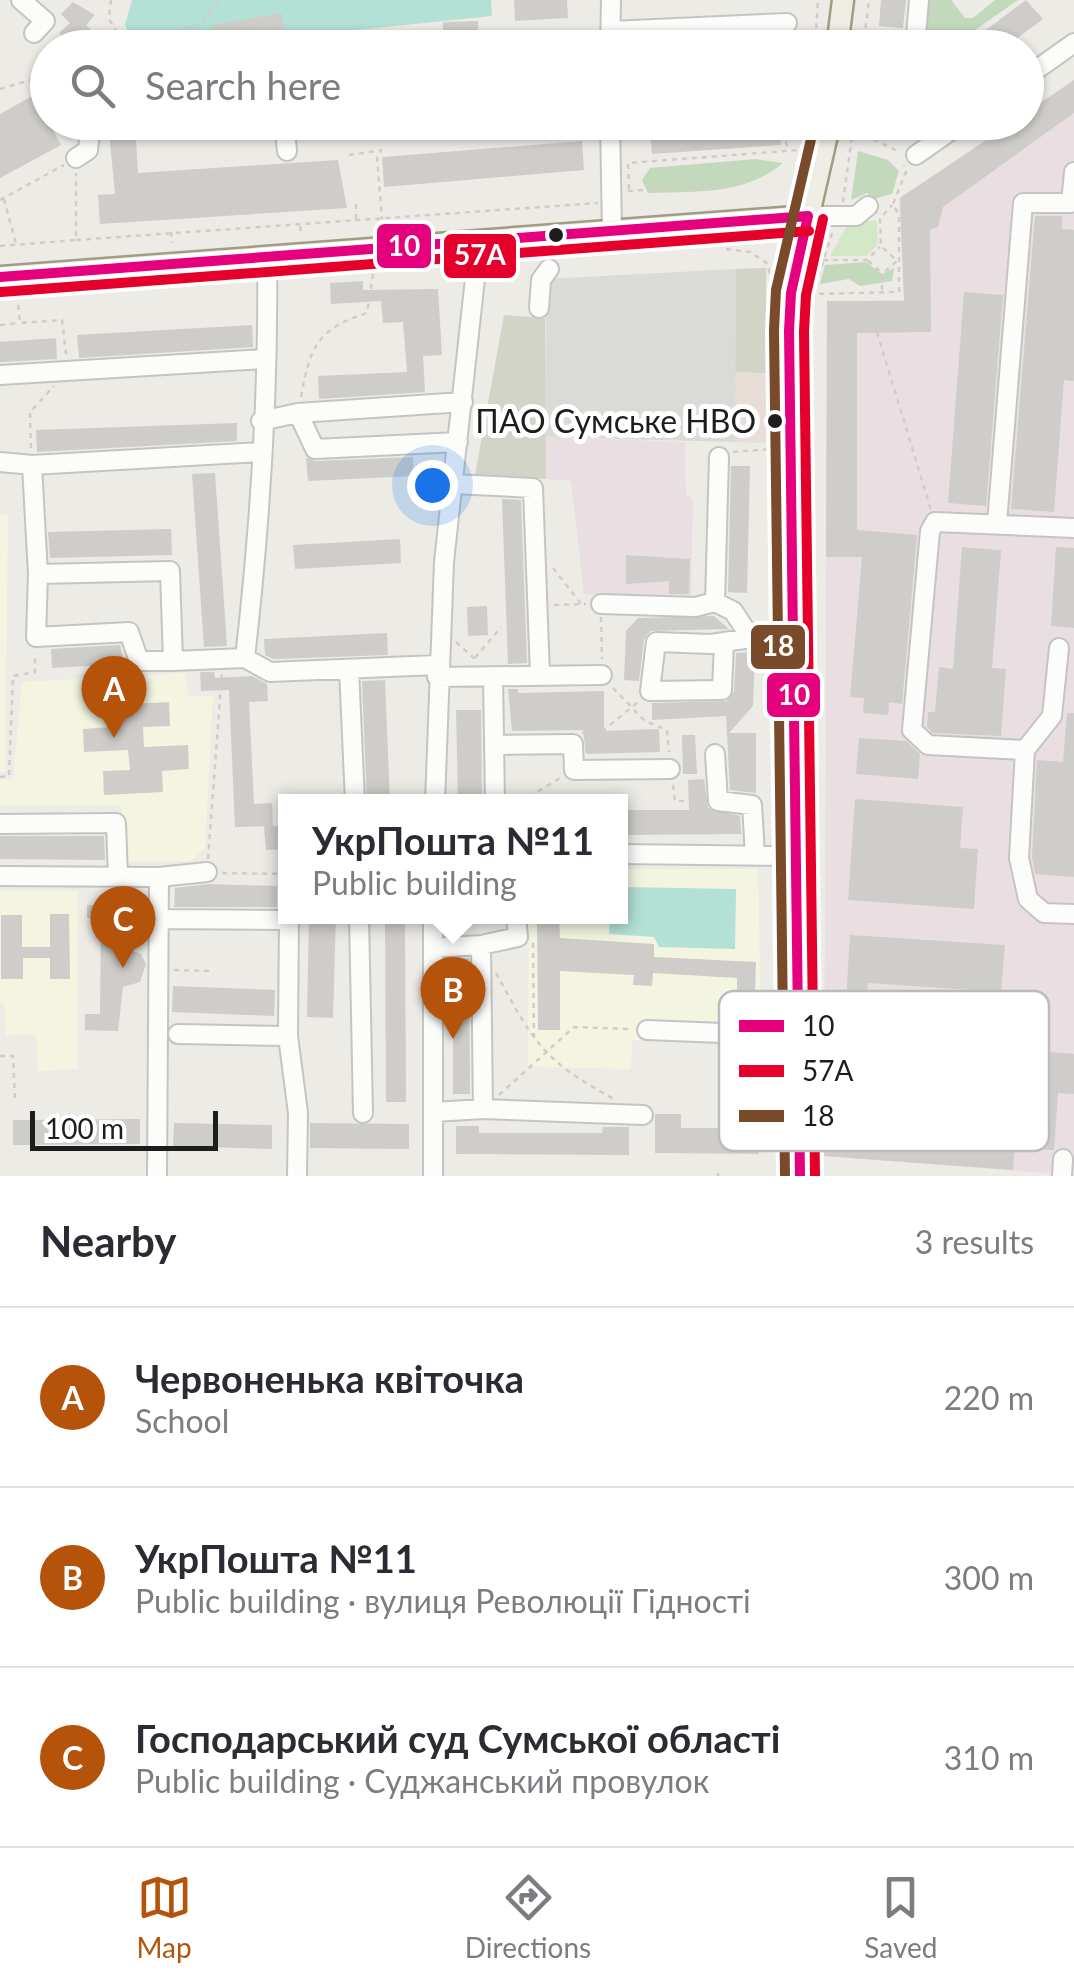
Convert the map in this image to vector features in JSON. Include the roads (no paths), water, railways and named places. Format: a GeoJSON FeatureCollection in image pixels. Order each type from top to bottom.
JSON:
{"type":"FeatureCollection","features":[{"type":"Feature","properties":{"kind":"main road"},"geometry":{"type":"LineString","coordinates":[[840,30],[842,0]]}},
{"type":"Feature","properties":{"kind":"main road"},"geometry":{"type":"LineString","coordinates":[[797,991],[789,331],[791,294],[826,140]]}},
{"type":"Feature","properties":{"kind":"main road"},"geometry":{"type":"LineString","coordinates":[[0,277],[808,216]]}},
{"type":"Feature","properties":{"kind":"main road"},"geometry":{"type":"LineString","coordinates":[[800,1151],[800,1176]]}},
{"type":"Feature","properties":{"kind":"street"},"geometry":{"type":"LineString","coordinates":[[22,0],[45,20],[36,30]]}},
{"type":"Feature","properties":{"kind":"street"},"geometry":{"type":"LineString","coordinates":[[610,30],[611,0]]}},
{"type":"Feature","properties":{"kind":"street"},"geometry":{"type":"LineString","coordinates":[[916,30],[919,0]]}},
{"type":"Feature","properties":{"kind":"street"},"geometry":{"type":"LineString","coordinates":[[710,30],[788,23]]}},
{"type":"Feature","properties":{"kind":"street"},"geometry":{"type":"LineString","coordinates":[[1044,64],[1074,43]]}},
{"type":"Feature","properties":{"kind":"street"},"geometry":{"type":"LineString","coordinates":[[76,158],[88,150],[89,140]]}},
{"type":"Feature","properties":{"kind":"street"},"geometry":{"type":"LineString","coordinates":[[286,140],[287,151]]}},
{"type":"Feature","properties":{"kind":"street"},"geometry":{"type":"LineString","coordinates":[[610,140],[612,232]]}},
{"type":"Feature","properties":{"kind":"street"},"geometry":{"type":"LineString","coordinates":[[916,155],[937,140]]}},
{"type":"Feature","properties":{"kind":"street"},"geometry":{"type":"LineString","coordinates":[[997,522],[1023,203],[1071,203],[1074,172]]}},
{"type":"Feature","properties":{"kind":"street"},"geometry":{"type":"LineString","coordinates":[[808,216],[856,216],[868,206]]}},
{"type":"Feature","properties":{"kind":"street"},"geometry":{"type":"LineString","coordinates":[[435,794],[437,671],[480,242]]}},
{"type":"Feature","properties":{"kind":"street"},"geometry":{"type":"LineString","coordinates":[[245,658],[260,452],[267,256]]}},
{"type":"Feature","properties":{"kind":"street"},"geometry":{"type":"LineString","coordinates":[[540,308],[541,280],[549,270]]}},
{"type":"Feature","properties":{"kind":"street"},"geometry":{"type":"LineString","coordinates":[[0,375],[263,358]]}},
{"type":"Feature","properties":{"kind":"street"},"geometry":{"type":"LineString","coordinates":[[261,421],[298,412],[463,402]]}},
{"type":"Feature","properties":{"kind":"street"},"geometry":{"type":"LineString","coordinates":[[298,412],[316,450],[458,442]]}},
{"type":"Feature","properties":{"kind":"street"},"geometry":{"type":"LineString","coordinates":[[0,462],[32,465],[260,452]]}},
{"type":"Feature","properties":{"kind":"street"},"geometry":{"type":"LineString","coordinates":[[714,602],[719,457]]}},
{"type":"Feature","properties":{"kind":"street"},"geometry":{"type":"LineString","coordinates":[[32,465],[38,574],[36,637],[129,632],[140,660],[245,658],[270,672],[349,668],[493,676],[602,675]]}},
{"type":"Feature","properties":{"kind":"street"},"geometry":{"type":"LineString","coordinates":[[453,484],[533,488],[540,675]]}},
{"type":"Feature","properties":{"kind":"street"},"geometry":{"type":"LineString","coordinates":[[1025,750],[928,744],[912,730],[930,531],[935,522],[1074,528]]}},
{"type":"Feature","properties":{"kind":"street"},"geometry":{"type":"LineString","coordinates":[[38,574],[170,571],[174,661]]}},
{"type":"Feature","properties":{"kind":"street"},"geometry":{"type":"LineString","coordinates":[[592,604],[695,608],[714,602],[733,611],[751,638]]}},
{"type":"Feature","properties":{"kind":"street"},"geometry":{"type":"LineString","coordinates":[[724,642],[722,690],[650,691],[656,642],[792,637]]}},
{"type":"Feature","properties":{"kind":"street"},"geometry":{"type":"LineString","coordinates":[[1059,648],[1052,716],[1025,750],[1019,858],[1028,899],[1044,913],[1074,914]]}},
{"type":"Feature","properties":{"kind":"street"},"geometry":{"type":"LineString","coordinates":[[349,668],[355,794]]}},
{"type":"Feature","properties":{"kind":"street"},"geometry":{"type":"LineString","coordinates":[[493,676],[495,794]]}},
{"type":"Feature","properties":{"kind":"street"},"geometry":{"type":"LineString","coordinates":[[494,745],[573,744],[574,770],[670,769]]}},
{"type":"Feature","properties":{"kind":"street"},"geometry":{"type":"LineString","coordinates":[[716,754],[718,801],[752,804],[755,855]]}},
{"type":"Feature","properties":{"kind":"street"},"geometry":{"type":"LineString","coordinates":[[0,824],[116,823],[118,877]]}},
{"type":"Feature","properties":{"kind":"street"},"geometry":{"type":"LineString","coordinates":[[628,854],[794,856]]}},
{"type":"Feature","properties":{"kind":"street"},"geometry":{"type":"LineString","coordinates":[[0,876],[158,877],[207,872]]}},
{"type":"Feature","properties":{"kind":"street"},"geometry":{"type":"LineString","coordinates":[[157,1176],[158,877]]}},
{"type":"Feature","properties":{"kind":"street"},"geometry":{"type":"LineString","coordinates":[[159,919],[278,918]]}},
{"type":"Feature","properties":{"kind":"street"},"geometry":{"type":"LineString","coordinates":[[289,924],[288,1036],[298,1113],[298,1176]]}},
{"type":"Feature","properties":{"kind":"street"},"geometry":{"type":"LineString","coordinates":[[360,924],[363,1113]]}},
{"type":"Feature","properties":{"kind":"street"},"geometry":{"type":"LineString","coordinates":[[433,924],[434,1176]]}},
{"type":"Feature","properties":{"kind":"street"},"geometry":{"type":"LineString","coordinates":[[434,948],[481,946],[518,937],[517,924]]}},
{"type":"Feature","properties":{"kind":"street"},"geometry":{"type":"LineString","coordinates":[[481,946],[483,1110]]}},
{"type":"Feature","properties":{"kind":"street"},"geometry":{"type":"LineString","coordinates":[[647,1030],[719,1033]]}},
{"type":"Feature","properties":{"kind":"street"},"geometry":{"type":"LineString","coordinates":[[178,1034],[288,1036]]}},
{"type":"Feature","properties":{"kind":"street"},"geometry":{"type":"LineString","coordinates":[[433,1112],[644,1115]]}},
{"type":"Feature","properties":{"kind":"place","name":"ПАО Сумське НВО"},"geometry":{"type":"Point","coordinates":[775,421]}},
{"type":"Feature","properties":{"kind":"place","name":"Червоненька квіточка"},"geometry":{"type":"Point","coordinates":[114,738]}},
{"type":"Feature","properties":{"kind":"place","name":"Господарський суд Сумської області"},"geometry":{"type":"Point","coordinates":[123,968]}},
{"type":"Feature","properties":{"kind":"place","name":"УкрПошта №11"},"geometry":{"type":"Point","coordinates":[453,1039]}}]}
